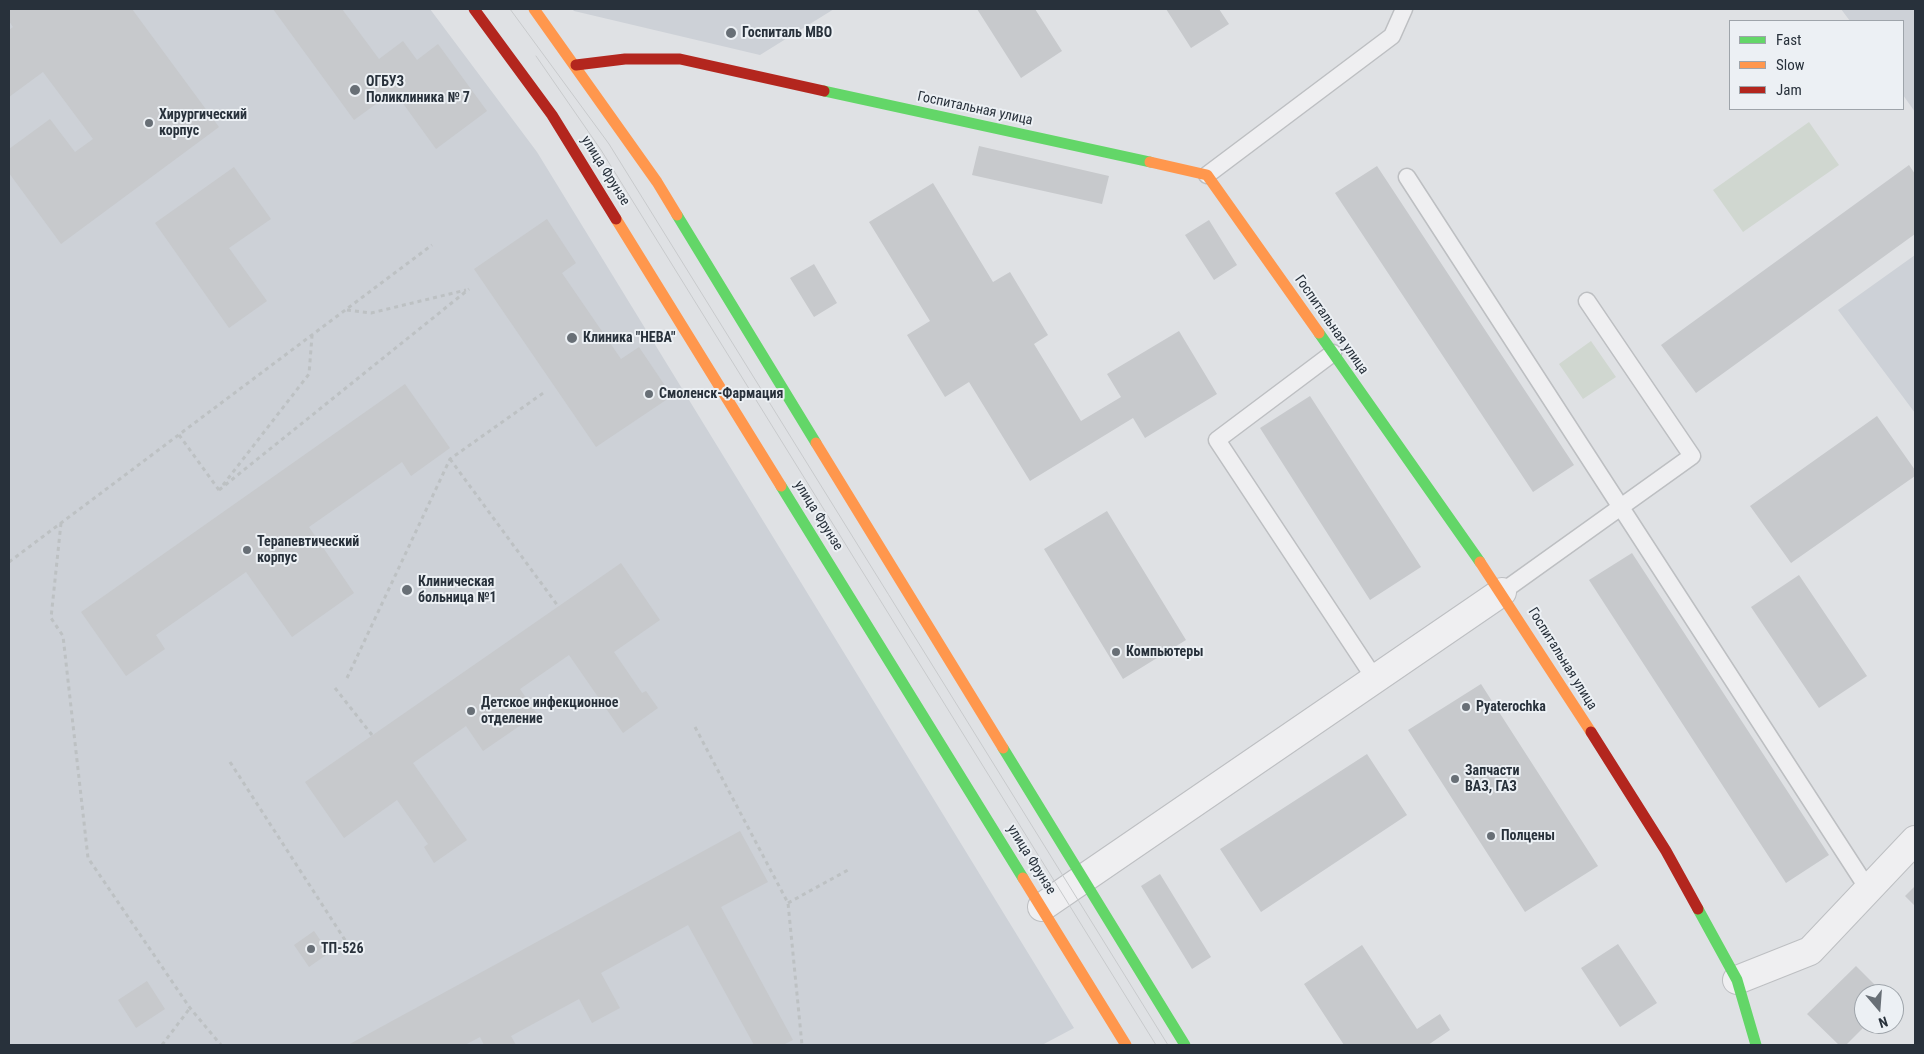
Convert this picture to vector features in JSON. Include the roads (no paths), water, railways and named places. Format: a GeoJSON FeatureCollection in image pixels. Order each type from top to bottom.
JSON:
{"type":"FeatureCollection","features":[{"type":"Feature","properties":{"kind":"main road","name":"улица Фрунзе"},"geometry":{"type":"LineString","coordinates":[[474,9],[552,115],[1126,1045]]}},
{"type":"Feature","properties":{"kind":"main road"},"geometry":{"type":"LineString","coordinates":[[534,9],[576,65],[662,191],[1082,880],[1185,1045]]}},
{"type":"Feature","properties":{"kind":"main road","name":"Госпитальная улица"},"geometry":{"type":"LineString","coordinates":[[576,65],[625,59],[680,59],[1207,175],[1502,592],[1666,851],[1737,980],[1756,1045]]}},
{"type":"Feature","properties":{"kind":"street"},"geometry":{"type":"LineString","coordinates":[[1042,907],[1502,592]]}},
{"type":"Feature","properties":{"kind":"street"},"geometry":{"type":"LineString","coordinates":[[1737,980],[1810,951],[1915,840]]}},
{"type":"Feature","properties":{"kind":"lane"},"geometry":{"type":"LineString","coordinates":[[1207,175],[1392,36],[1404,9]]}},
{"type":"Feature","properties":{"kind":"lane"},"geometry":{"type":"LineString","coordinates":[[1408,177],[1868,889]]}},
{"type":"Feature","properties":{"kind":"lane"},"geometry":{"type":"LineString","coordinates":[[1502,592],[1692,456],[1587,301]]}},
{"type":"Feature","properties":{"kind":"lane"},"geometry":{"type":"LineString","coordinates":[[1333,353],[1216,440],[1375,679]]}},
{"type":"Feature","properties":{"kind":"tram line"},"geometry":{"type":"LineString","coordinates":[[510,9],[609,144],[1168,1045]]}},
{"type":"Feature","properties":{"kind":"tram line"},"geometry":{"type":"LineString","coordinates":[[536,56],[601,150],[1156,1045]]}},
{"type":"Feature","properties":{"kind":"place","name":"Госпиталь МВО"},"geometry":{"type":"Point","coordinates":[731,33]}},
{"type":"Feature","properties":{"kind":"place","name":"ОГБУЗ Поликлиника № 7"},"geometry":{"type":"Point","coordinates":[355,90]}},
{"type":"Feature","properties":{"kind":"place","name":"Хирургический корпус"},"geometry":{"type":"Point","coordinates":[149,123]}},
{"type":"Feature","properties":{"kind":"place","name":"Клиника \"НЕВА\""},"geometry":{"type":"Point","coordinates":[572,338]}},
{"type":"Feature","properties":{"kind":"place","name":"Смоленск-Фармация"},"geometry":{"type":"Point","coordinates":[649,394]}},
{"type":"Feature","properties":{"kind":"place","name":"Терапевтический корпус"},"geometry":{"type":"Point","coordinates":[247,550]}},
{"type":"Feature","properties":{"kind":"place","name":"Клиническая больница №1"},"geometry":{"type":"Point","coordinates":[407,590]}},
{"type":"Feature","properties":{"kind":"place","name":"Компьютеры"},"geometry":{"type":"Point","coordinates":[1116,652]}},
{"type":"Feature","properties":{"kind":"place","name":"Pyaterochka"},"geometry":{"type":"Point","coordinates":[1466,707]}},
{"type":"Feature","properties":{"kind":"place","name":"Детское инфекционное отделение"},"geometry":{"type":"Point","coordinates":[471,711]}},
{"type":"Feature","properties":{"kind":"place","name":"Запчаcти ВАЗ, ГАЗ"},"geometry":{"type":"Point","coordinates":[1455,779]}},
{"type":"Feature","properties":{"kind":"place","name":"Полцены"},"geometry":{"type":"Point","coordinates":[1491,836]}},
{"type":"Feature","properties":{"kind":"place","name":"ТП-526"},"geometry":{"type":"Point","coordinates":[311,949]}}]}
